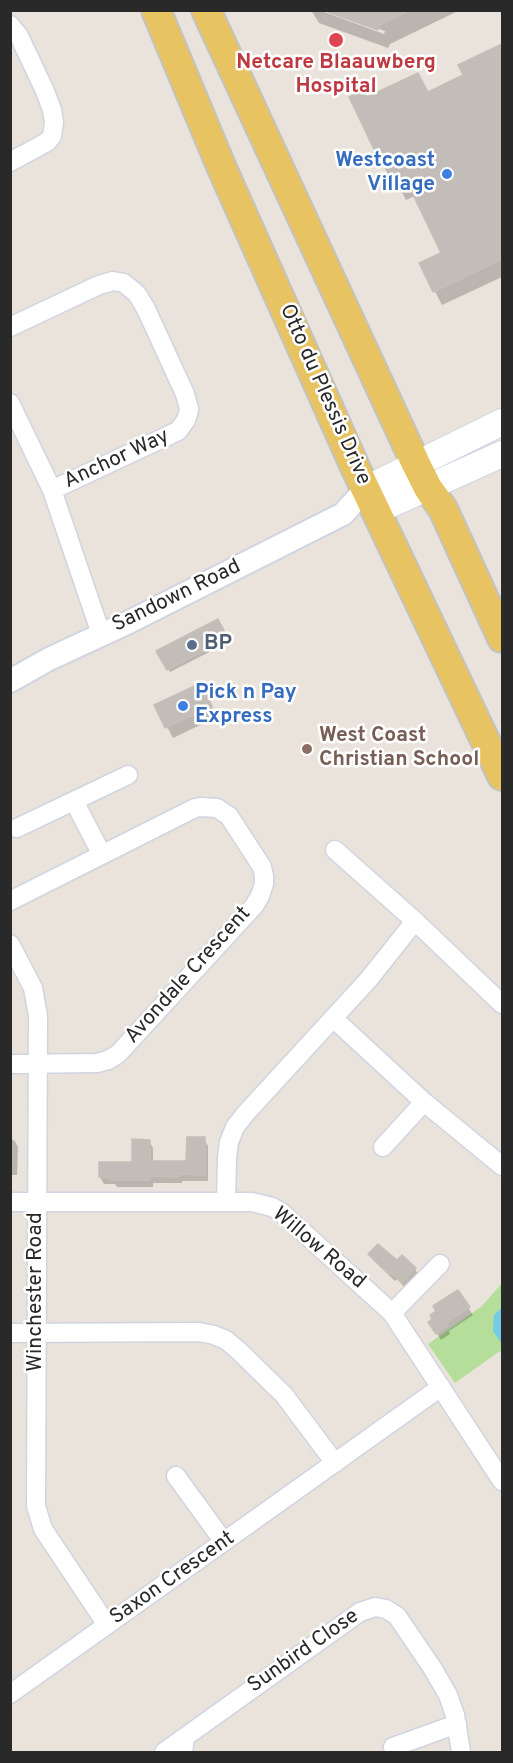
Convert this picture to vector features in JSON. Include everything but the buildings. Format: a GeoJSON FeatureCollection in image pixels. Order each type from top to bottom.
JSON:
{"type":"FeatureCollection","features":[{"type":"Feature","properties":{"kind":"main road","name":"Otto du Plessis Drive"},"geometry":{"type":"LineString","coordinates":[[156,10],[221,166],[371,500],[502,776]]}},
{"type":"Feature","properties":{"kind":"main road"},"geometry":{"type":"LineString","coordinates":[[206,10],[422,476],[442,509],[502,638]]}},
{"type":"Feature","properties":{"kind":"main road","name":"Sandown Road"},"geometry":{"type":"LineString","coordinates":[[371,500],[422,476],[502,423]]}},
{"type":"Feature","properties":{"kind":"main road","name":"Sandown Road"},"geometry":{"type":"LineString","coordinates":[[422,476],[502,454]]}},
{"type":"Feature","properties":{"kind":"street"},"geometry":{"type":"LineString","coordinates":[[10,25],[19,36],[45,91],[54,122],[52,136],[47,142],[10,162]]}},
{"type":"Feature","properties":{"kind":"street","name":"Anchor Way"},"geometry":{"type":"LineString","coordinates":[[10,327],[99,285],[113,281],[124,283],[137,294],[146,309],[186,394],[188,414],[178,431],[52,490]]}},
{"type":"Feature","properties":{"kind":"street","name":"Anchor Way"},"geometry":{"type":"LineString","coordinates":[[10,403],[52,490],[100,634]]}},
{"type":"Feature","properties":{"kind":"street","name":"Sandown Road"},"geometry":{"type":"LineString","coordinates":[[10,681],[371,500]]}},
{"type":"Feature","properties":{"kind":"street"},"geometry":{"type":"LineString","coordinates":[[17,828],[128,775]]}},
{"type":"Feature","properties":{"kind":"street"},"geometry":{"type":"LineString","coordinates":[[74,801],[102,855]]}},
{"type":"Feature","properties":{"kind":"street","name":"Avondale Crescent"},"geometry":{"type":"LineString","coordinates":[[10,901],[195,808],[210,807],[229,816],[262,867],[264,876],[264,884],[254,906],[118,1054],[97,1063],[10,1064]]}},
{"type":"Feature","properties":{"kind":"street"},"geometry":{"type":"LineString","coordinates":[[335,850],[416,921],[502,1004]]}},
{"type":"Feature","properties":{"kind":"street"},"geometry":{"type":"LineString","coordinates":[[226,1202],[227,1158],[229,1142],[235,1127],[369,979],[416,921]]}},
{"type":"Feature","properties":{"kind":"street","name":"Winchester Road"},"geometry":{"type":"LineString","coordinates":[[10,944],[35,995],[38,1016],[37,1514],[43,1529],[107,1625]]}},
{"type":"Feature","properties":{"kind":"street"},"geometry":{"type":"LineString","coordinates":[[333,1018],[424,1102],[502,1166]]}},
{"type":"Feature","properties":{"kind":"street"},"geometry":{"type":"LineString","coordinates":[[383,1148],[424,1102]]}},
{"type":"Feature","properties":{"kind":"street","name":"Willow Road"},"geometry":{"type":"LineString","coordinates":[[10,1202],[226,1202],[262,1204],[281,1212],[392,1313],[502,1481]]}},
{"type":"Feature","properties":{"kind":"street"},"geometry":{"type":"LineString","coordinates":[[392,1313],[440,1264]]}},
{"type":"Feature","properties":{"kind":"street"},"geometry":{"type":"LineString","coordinates":[[10,1333],[199,1332],[214,1335],[226,1340],[239,1351],[284,1395],[335,1463]]}},
{"type":"Feature","properties":{"kind":"street","name":"Saxon Crescent"},"geometry":{"type":"LineString","coordinates":[[10,1694],[441,1387]]}},
{"type":"Feature","properties":{"kind":"street"},"geometry":{"type":"LineString","coordinates":[[176,1476],[224,1542]]}},
{"type":"Feature","properties":{"kind":"street","name":"Sunbird Close"},"geometry":{"type":"LineString","coordinates":[[184,1745],[360,1612],[375,1607],[386,1609],[397,1616],[433,1669],[448,1695],[457,1724],[461,1752]]}},
{"type":"Feature","properties":{"kind":"street"},"geometry":{"type":"LineString","coordinates":[[393,1747],[457,1724]]}},
{"type":"Feature","properties":{"kind":"street"},"geometry":{"type":"LineString","coordinates":[[164,1752],[184,1745]]}},
{"type":"Feature","properties":{"kind":"green space"},"geometry":{"type":"Polygon","coordinates":[[[502,1283],[502,1354],[500,1351],[455,1383],[428,1344],[482,1306],[502,1283]]]}},
{"type":"Feature","properties":{"kind":"water"},"geometry":{"type":"Polygon","coordinates":[[[502,1307],[502,1344],[493,1331],[494,1315],[502,1307]]]}},
{"type":"Feature","properties":{"kind":"place","name":"Netcare Blaauwberg Hospital"},"geometry":{"type":"Point","coordinates":[336,40]}},
{"type":"Feature","properties":{"kind":"place","name":"Westcoast Village"},"geometry":{"type":"Point","coordinates":[447,174]}},
{"type":"Feature","properties":{"kind":"place","name":"BP"},"geometry":{"type":"Point","coordinates":[192,645]}},
{"type":"Feature","properties":{"kind":"place","name":"Pick n Pay Express"},"geometry":{"type":"Point","coordinates":[183,706]}},
{"type":"Feature","properties":{"kind":"place","name":"West Coast Christian School"},"geometry":{"type":"Point","coordinates":[307,749]}}]}
